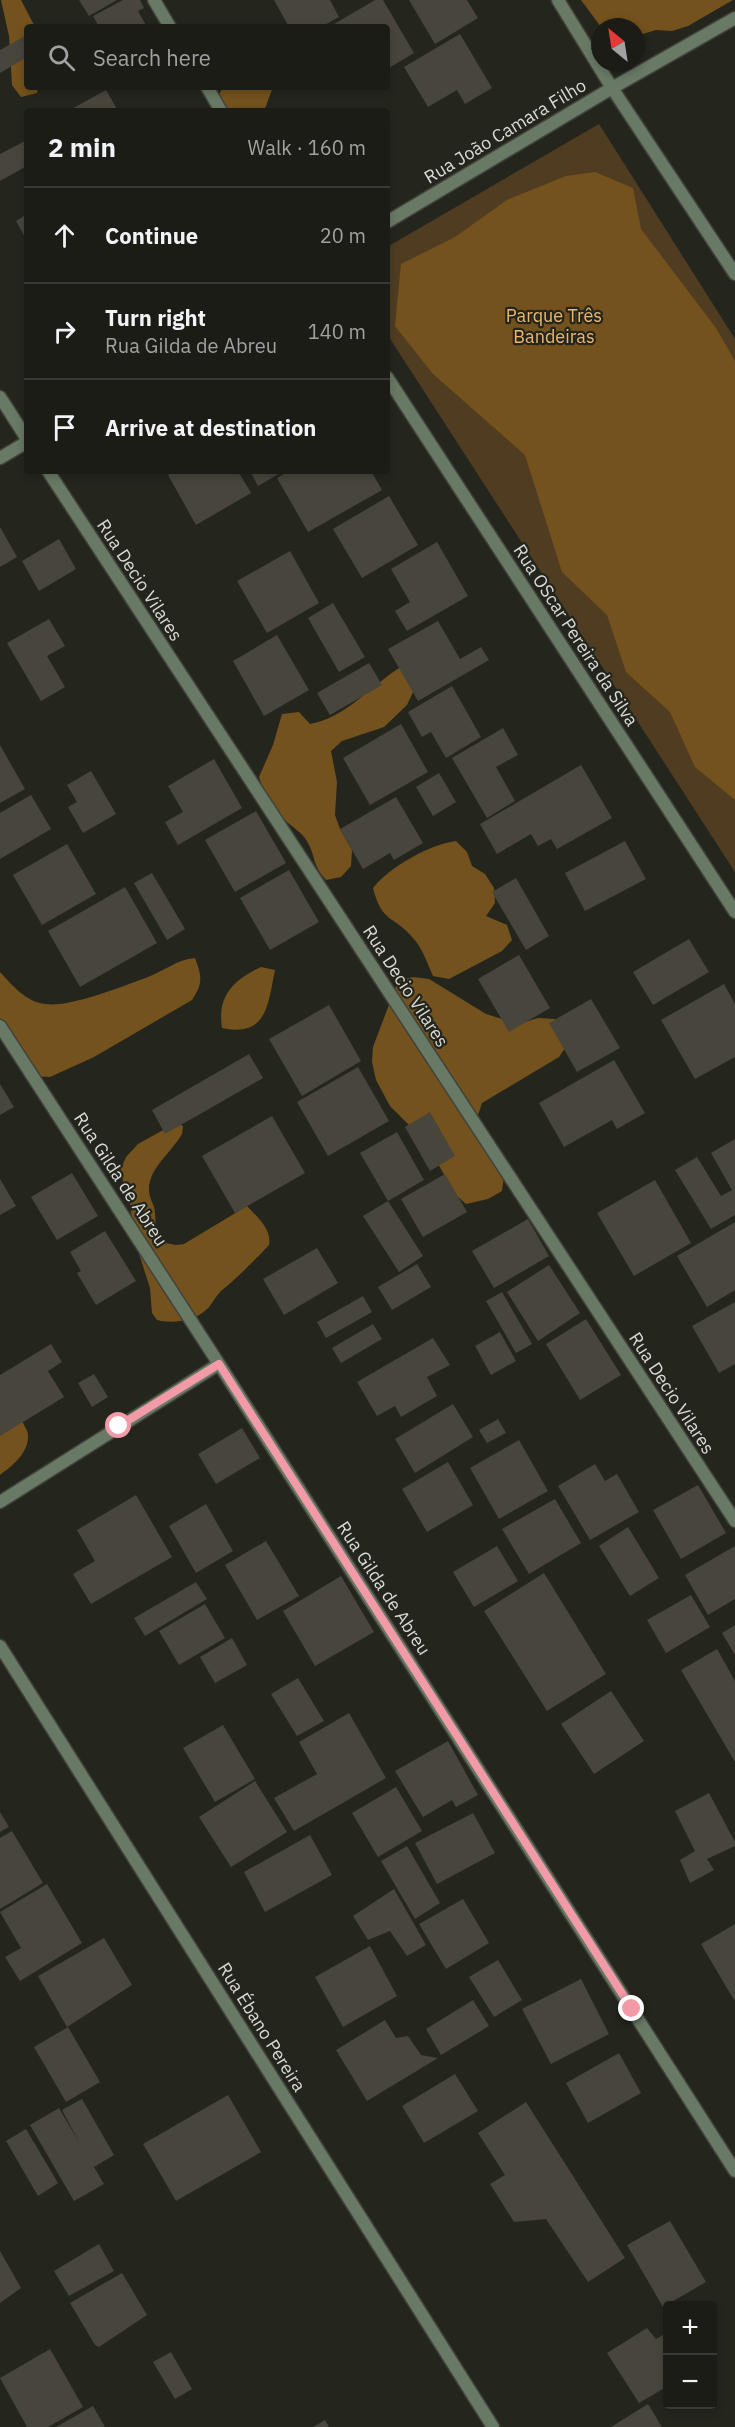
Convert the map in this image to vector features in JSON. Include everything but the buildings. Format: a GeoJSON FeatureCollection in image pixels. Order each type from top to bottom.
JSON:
{"type":"FeatureCollection","features":[{"type":"Feature","properties":{"kind":"street"},"geometry":{"type":"LineString","coordinates":[[154,0],[168,24]]}},
{"type":"Feature","properties":{"kind":"street"},"geometry":{"type":"LineString","coordinates":[[558,0],[612,88],[735,274]]}},
{"type":"Feature","properties":{"kind":"street","name":"Rua João Camara Filho"},"geometry":{"type":"LineString","coordinates":[[390,220],[612,88],[735,18]]}},
{"type":"Feature","properties":{"kind":"street"},"geometry":{"type":"LineString","coordinates":[[209,90],[219,108]]}},
{"type":"Feature","properties":{"kind":"street","name":"Rua OScar Pereira da Silva"},"geometry":{"type":"LineString","coordinates":[[390,382],[735,912]]}},
{"type":"Feature","properties":{"kind":"street"},"geometry":{"type":"LineString","coordinates":[[0,397],[24,436]]}},
{"type":"Feature","properties":{"kind":"street"},"geometry":{"type":"LineString","coordinates":[[0,458],[24,443]]}},
{"type":"Feature","properties":{"kind":"street","name":"Rua Decio Vilares"},"geometry":{"type":"LineString","coordinates":[[50,474],[735,1521]]}},
{"type":"Feature","properties":{"kind":"street","name":"Rua Gilda de Abreu"},"geometry":{"type":"LineString","coordinates":[[0,1026],[735,2171]]}},
{"type":"Feature","properties":{"kind":"street"},"geometry":{"type":"LineString","coordinates":[[0,1502],[219,1364]]}},
{"type":"Feature","properties":{"kind":"street","name":"Rua Ébano Pereira"},"geometry":{"type":"LineString","coordinates":[[0,1646],[493,2427]]}},
{"type":"Feature","properties":{"kind":"green space"},"geometry":{"type":"Polygon","coordinates":[[[1,0],[21,0],[33,24],[24,24],[24,90],[38,90],[37,93],[21,97],[12,85],[9,36],[1,0]]]}},
{"type":"Feature","properties":{"kind":"green space"},"geometry":{"type":"Polygon","coordinates":[[[581,0],[733,0],[688,26],[672,31],[656,30],[645,33],[645,18],[594,18],[581,0]]]}},
{"type":"Feature","properties":{"kind":"green space"},"geometry":{"type":"Polygon","coordinates":[[[221,90],[272,90],[265,108],[212,108],[221,90]]]}},
{"type":"Feature","properties":{"kind":"green space","name":"Parque Três Bandeiras"},"geometry":{"type":"Polygon","coordinates":[[[599,124],[735,339],[735,872],[390,339],[390,245],[599,124]]]}},
{"type":"Feature","properties":{"kind":"green space","name":"Parque Três Bandeiras"},"geometry":{"type":"Polygon","coordinates":[[[595,172],[633,188],[641,229],[716,328],[735,361],[735,800],[695,767],[670,712],[626,672],[607,615],[562,572],[525,455],[433,374],[395,326],[401,264],[455,237],[507,200],[566,176],[595,172]]]}},
{"type":"Feature","properties":{"kind":"green space"},"geometry":{"type":"Polygon","coordinates":[[[401,667],[414,690],[407,705],[384,727],[342,741],[331,751],[337,782],[335,815],[352,850],[351,866],[341,877],[326,880],[318,870],[306,840],[272,806],[259,777],[273,745],[282,714],[299,712],[310,724],[323,721],[347,708],[401,667]]]}},
{"type":"Feature","properties":{"kind":"green space"},"geometry":{"type":"Polygon","coordinates":[[[456,841],[467,852],[472,866],[485,874],[494,888],[495,903],[486,916],[507,925],[512,940],[502,951],[449,979],[433,976],[416,942],[380,908],[373,888],[389,872],[410,858],[434,847],[456,841]]]}},
{"type":"Feature","properties":{"kind":"green space"},"geometry":{"type":"Polygon","coordinates":[[[195,958],[200,980],[192,1000],[94,1057],[50,1077],[32,1076],[0,1021],[0,972],[20,992],[32,1000],[38,1003],[55,1004],[82,1000],[111,991],[182,961],[195,958]]]}},
{"type":"Feature","properties":{"kind":"green space"},"geometry":{"type":"Polygon","coordinates":[[[261,967],[275,970],[263,1015],[257,1023],[248,1028],[237,1030],[222,1028],[222,1007],[229,990],[242,978],[261,967]]]}},
{"type":"Feature","properties":{"kind":"green space"},"geometry":{"type":"Polygon","coordinates":[[[413,977],[429,979],[486,1014],[518,1024],[538,1018],[555,1019],[569,1026],[570,1041],[559,1057],[482,1103],[477,1118],[504,1176],[502,1191],[488,1199],[466,1204],[456,1195],[434,1157],[416,1132],[390,1106],[376,1080],[372,1062],[373,1047],[398,981],[413,977]]]}},
{"type":"Feature","properties":{"kind":"green space"},"geometry":{"type":"Polygon","coordinates":[[[176,1123],[183,1126],[182,1134],[156,1168],[150,1182],[149,1193],[155,1210],[156,1231],[160,1242],[184,1244],[247,1206],[266,1229],[269,1245],[221,1291],[201,1314],[183,1321],[169,1322],[157,1320],[152,1313],[150,1288],[135,1241],[130,1204],[120,1171],[126,1157],[138,1144],[176,1123]]]}},
{"type":"Feature","properties":{"kind":"green space"},"geometry":{"type":"Polygon","coordinates":[[[22,1421],[28,1433],[26,1448],[19,1458],[0,1475],[0,1427],[22,1421]]]}},
{"type":"Feature","properties":{"kind":"route"},"geometry":{"type":"LineString","coordinates":[[119,1426],[219,1364],[632,2009]]}}]}
